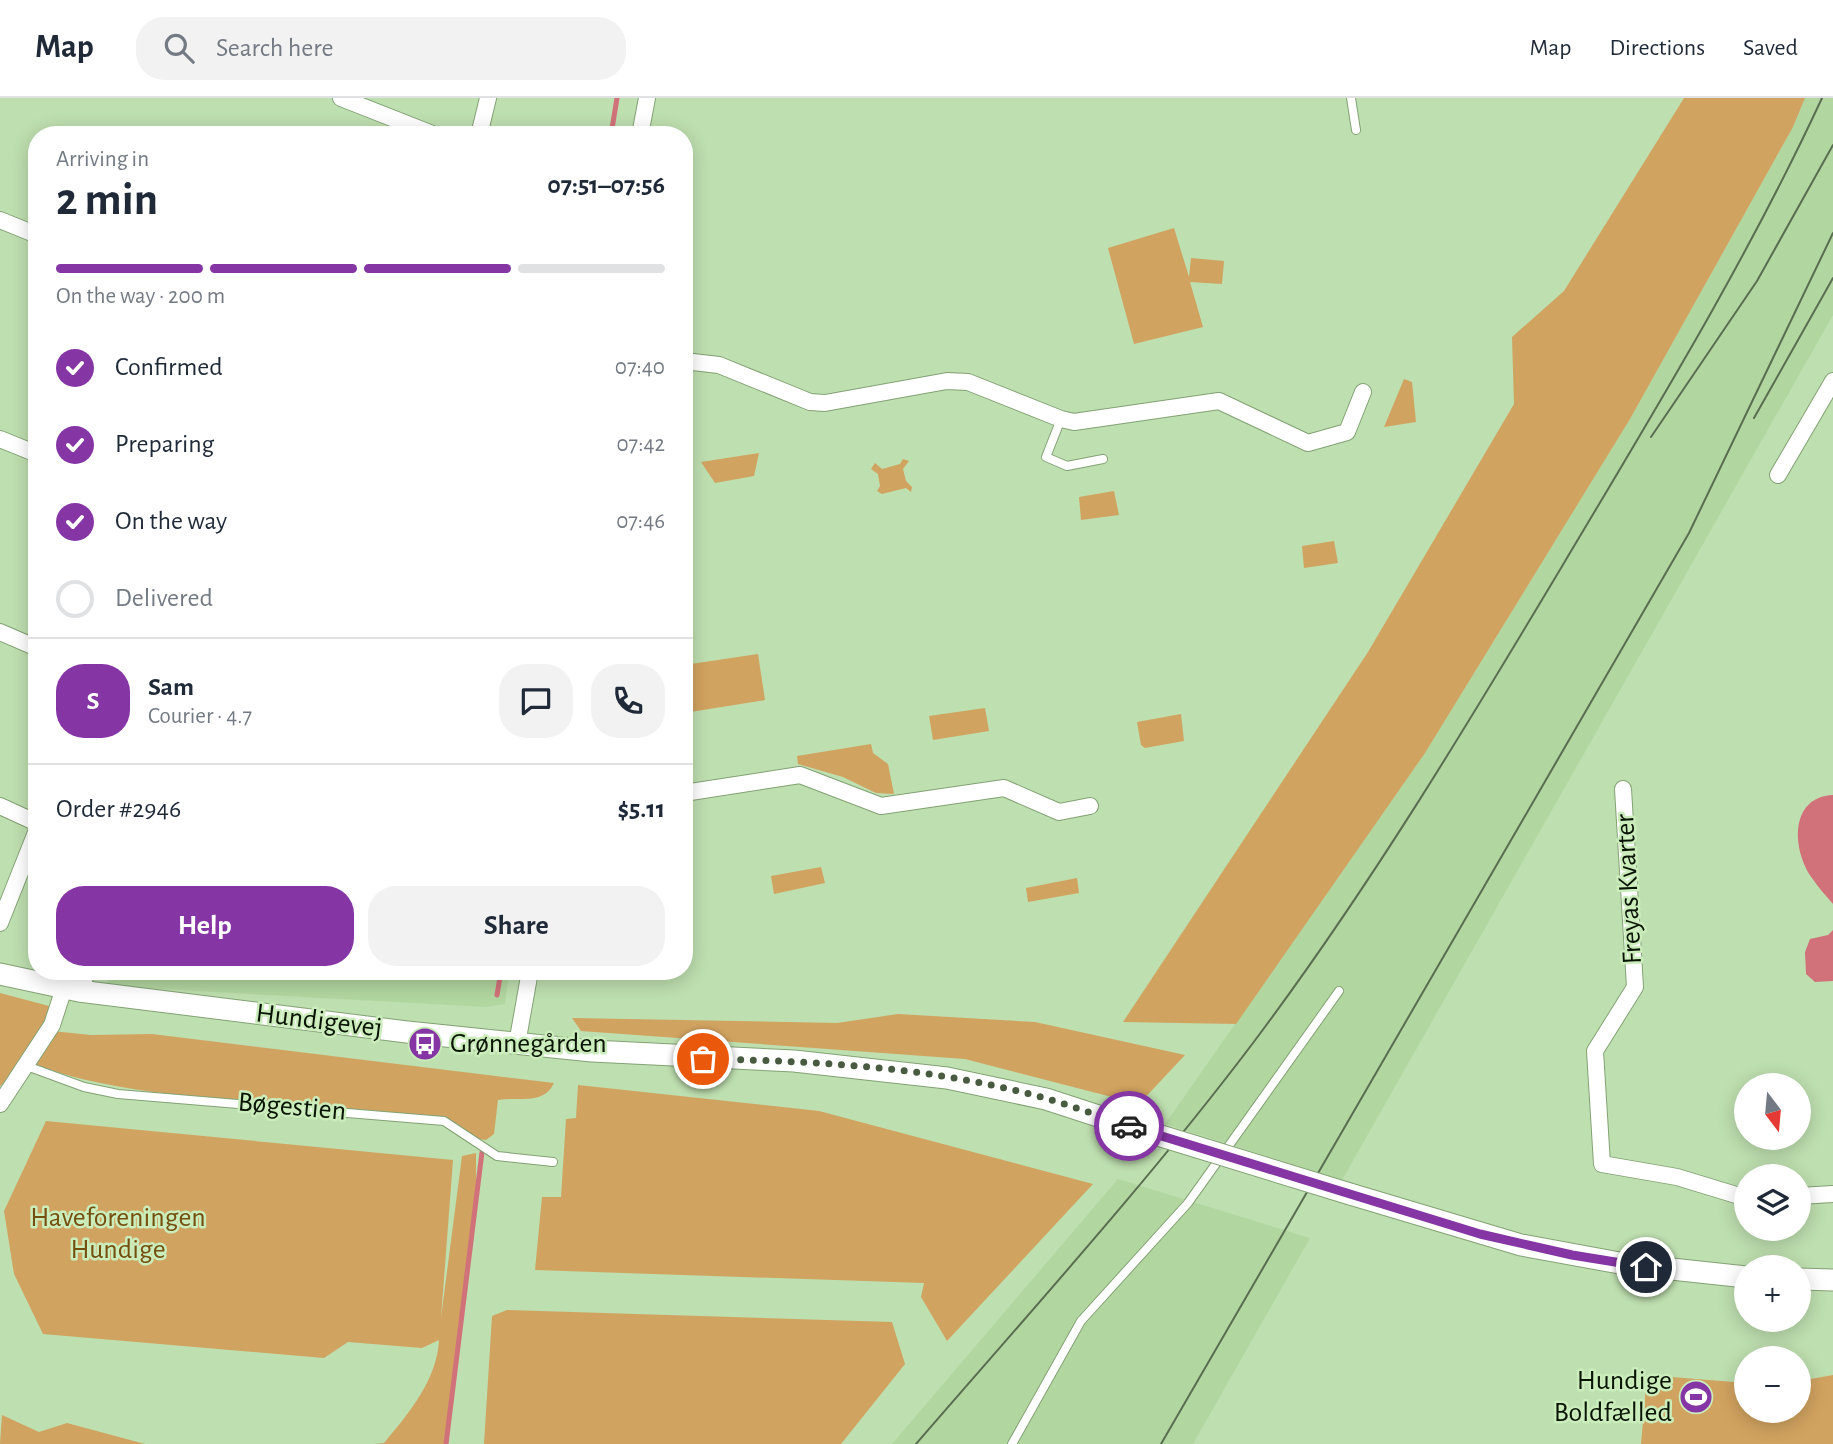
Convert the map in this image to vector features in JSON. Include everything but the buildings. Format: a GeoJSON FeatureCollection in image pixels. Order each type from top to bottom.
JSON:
{"type":"FeatureCollection","features":[{"type":"Feature","properties":{"kind":"street"},"geometry":{"type":"LineString","coordinates":[[341,98],[412,126]]}},
{"type":"Feature","properties":{"kind":"street"},"geometry":{"type":"LineString","coordinates":[[481,126],[488,98]]}},
{"type":"Feature","properties":{"kind":"street"},"geometry":{"type":"LineString","coordinates":[[642,126],[647,98]]}},
{"type":"Feature","properties":{"kind":"street"},"geometry":{"type":"LineString","coordinates":[[0,220],[28,231]]}},
{"type":"Feature","properties":{"kind":"street"},"geometry":{"type":"LineString","coordinates":[[693,362],[719,365],[818,403],[947,381],[968,382],[1074,422],[1219,401],[1308,443],[1347,432],[1363,392]]}},
{"type":"Feature","properties":{"kind":"street"},"geometry":{"type":"LineString","coordinates":[[1778,475],[1833,381]]}},
{"type":"Feature","properties":{"kind":"street"},"geometry":{"type":"LineString","coordinates":[[0,439],[28,450]]}},
{"type":"Feature","properties":{"kind":"street"},"geometry":{"type":"LineString","coordinates":[[0,632],[28,644]]}},
{"type":"Feature","properties":{"kind":"street"},"geometry":{"type":"LineString","coordinates":[[693,792],[800,775],[881,806],[1004,788],[1059,811],[1090,806]]}},
{"type":"Feature","properties":{"kind":"street","name":"Freyas Kvarter"},"geometry":{"type":"LineString","coordinates":[[1623,789],[1634,987],[1595,1051],[1602,1164],[1677,1177],[1734,1194]]}},
{"type":"Feature","properties":{"kind":"street"},"geometry":{"type":"LineString","coordinates":[[0,806],[28,819]]}},
{"type":"Feature","properties":{"kind":"street"},"geometry":{"type":"LineString","coordinates":[[0,923],[28,853]]}},
{"type":"Feature","properties":{"kind":"street","name":"Hundigevej"},"geometry":{"type":"LineString","coordinates":[[0,974],[71,990],[517,1044],[681,1058],[794,1061],[933,1076],[1046,1099],[1480,1234],[1572,1255],[1689,1273],[1734,1276]]}},
{"type":"Feature","properties":{"kind":"street"},"geometry":{"type":"LineString","coordinates":[[0,1104],[52,1025],[71,990],[80,980]]}},
{"type":"Feature","properties":{"kind":"street"},"geometry":{"type":"LineString","coordinates":[[517,1044],[528,980]]}},
{"type":"Feature","properties":{"kind":"street"},"geometry":{"type":"LineString","coordinates":[[1811,1195],[1833,1194]]}},
{"type":"Feature","properties":{"kind":"street"},"geometry":{"type":"LineString","coordinates":[[1811,1279],[1833,1280]]}},
{"type":"Feature","properties":{"kind":"lane"},"geometry":{"type":"LineString","coordinates":[[1351,98],[1356,130]]}},
{"type":"Feature","properties":{"kind":"lane"},"geometry":{"type":"LineString","coordinates":[[1061,419],[1046,457],[1067,466],[1103,459]]}},
{"type":"Feature","properties":{"kind":"lane"},"geometry":{"type":"LineString","coordinates":[[1012,1444],[1081,1321],[1188,1203],[1339,991]]}},
{"type":"Feature","properties":{"kind":"lane","name":"Bøgestien"},"geometry":{"type":"LineString","coordinates":[[24,1065],[83,1087],[118,1094],[444,1121],[497,1156],[553,1162]]}},
{"type":"Feature","properties":{"kind":"shaded area"},"geometry":{"type":"Polygon","coordinates":[[[1805,98],[1833,98],[1833,315],[1342,1180],[1165,1124],[1425,753],[1630,419],[1793,127],[1805,98]]]}},
{"type":"Feature","properties":{"kind":"shaded area"},"geometry":{"type":"Polygon","coordinates":[[[1833,795],[1833,904],[1805,866],[1798,840],[1798,827],[1808,805],[1819,798],[1833,795]]]}},
{"type":"Feature","properties":{"kind":"shaded area"},"geometry":{"type":"Polygon","coordinates":[[[1833,930],[1833,981],[1815,982],[1806,974],[1805,952],[1810,939],[1828,935],[1833,930]]]}},
{"type":"Feature","properties":{"kind":"shaded area"},"geometry":{"type":"Polygon","coordinates":[[[109,980],[508,980],[505,1004],[485,1007],[105,986],[109,980]]]}},
{"type":"Feature","properties":{"kind":"shaded area"},"geometry":{"type":"Polygon","coordinates":[[[1118,1179],[1310,1238],[1193,1444],[892,1444],[1118,1179]]]}},
{"type":"Feature","properties":{"kind":"green space"},"geometry":{"type":"Polygon","coordinates":[[[1684,98],[1805,98],[1793,127],[1630,419],[1425,753],[1236,1024],[1123,1022],[1368,652],[1514,404],[1512,337],[1564,291],[1684,98]]]}},
{"type":"Feature","properties":{"kind":"green space"},"geometry":{"type":"Polygon","coordinates":[[[1174,228],[1189,277],[1191,258],[1224,261],[1222,284],[1190,282],[1203,327],[1134,344],[1108,248],[1174,228]]]}},
{"type":"Feature","properties":{"kind":"green space"},"geometry":{"type":"Polygon","coordinates":[[[1404,379],[1412,382],[1416,422],[1384,427],[1404,379]]]}},
{"type":"Feature","properties":{"kind":"green space"},"geometry":{"type":"Polygon","coordinates":[[[759,453],[754,476],[715,483],[701,462],[759,453]]]}},
{"type":"Feature","properties":{"kind":"green space"},"geometry":{"type":"Polygon","coordinates":[[[903,459],[909,461],[903,469],[906,481],[912,487],[911,492],[906,488],[882,494],[877,491],[880,486],[878,474],[871,469],[875,463],[882,469],[900,464],[903,459]]]}},
{"type":"Feature","properties":{"kind":"green space"},"geometry":{"type":"Polygon","coordinates":[[[1114,491],[1119,515],[1081,520],[1079,497],[1114,491]]]}},
{"type":"Feature","properties":{"kind":"green space"},"geometry":{"type":"Polygon","coordinates":[[[1334,541],[1338,563],[1304,568],[1302,546],[1334,541]]]}},
{"type":"Feature","properties":{"kind":"green space"},"geometry":{"type":"Polygon","coordinates":[[[758,654],[765,700],[693,712],[693,664],[758,654]]]}},
{"type":"Feature","properties":{"kind":"green space"},"geometry":{"type":"Polygon","coordinates":[[[985,708],[989,731],[933,740],[929,716],[985,708]]]}},
{"type":"Feature","properties":{"kind":"green space"},"geometry":{"type":"Polygon","coordinates":[[[1181,714],[1184,741],[1145,748],[1141,745],[1137,722],[1181,714]]]}},
{"type":"Feature","properties":{"kind":"green space"},"geometry":{"type":"Polygon","coordinates":[[[871,744],[873,753],[888,764],[894,794],[876,793],[843,777],[798,764],[797,756],[871,744]]]}},
{"type":"Feature","properties":{"kind":"green space"},"geometry":{"type":"Polygon","coordinates":[[[821,867],[825,883],[774,894],[771,876],[821,867]]]}},
{"type":"Feature","properties":{"kind":"green space"},"geometry":{"type":"Polygon","coordinates":[[[1077,878],[1079,893],[1028,902],[1026,888],[1077,878]]]}},
{"type":"Feature","properties":{"kind":"green space"},"geometry":{"type":"Polygon","coordinates":[[[0,993],[49,1006],[30,1049],[0,1086],[0,993]]]}},
{"type":"Feature","properties":{"kind":"green space"},"geometry":{"type":"Polygon","coordinates":[[[898,1014],[1035,1022],[1185,1055],[1139,1104],[965,1059],[581,1031],[572,1018],[837,1023],[898,1014]]]}},
{"type":"Feature","properties":{"kind":"green space"},"geometry":{"type":"Polygon","coordinates":[[[52,1031],[91,1035],[152,1034],[554,1083],[544,1095],[530,1099],[498,1100],[494,1134],[486,1140],[442,1124],[406,1115],[178,1095],[103,1084],[67,1075],[31,1063],[52,1031]]]}},
{"type":"Feature","properties":{"kind":"green space"},"geometry":{"type":"Polygon","coordinates":[[[578,1085],[819,1111],[1093,1184],[947,1341],[921,1297],[924,1283],[535,1270],[542,1197],[561,1197],[566,1119],[576,1118],[578,1085]]]}},
{"type":"Feature","properties":{"kind":"green space","name":"Haveforeningen Hundige"},"geometry":{"type":"Polygon","coordinates":[[[46,1121],[453,1160],[441,1318],[462,1156],[476,1153],[476,1185],[444,1444],[375,1444],[384,1443],[420,1395],[433,1369],[439,1340],[422,1348],[348,1342],[324,1358],[43,1334],[14,1274],[4,1211],[46,1121]]]}},
{"type":"Feature","properties":{"kind":"green space"},"geometry":{"type":"Polygon","coordinates":[[[507,1310],[892,1322],[905,1364],[841,1444],[484,1444],[492,1316],[507,1310]]]}},
{"type":"Feature","properties":{"kind":"green space","name":"Hundige Boldfælled"},"geometry":{"type":"Polygon","coordinates":[[[1647,1375],[1734,1382],[1734,1423],[1811,1423],[1811,1379],[1833,1375],[1833,1444],[1641,1444],[1647,1375]]]}},
{"type":"Feature","properties":{"kind":"green space"},"geometry":{"type":"Polygon","coordinates":[[[2,1415],[39,1432],[67,1423],[145,1444],[0,1444],[2,1415]]]}},
{"type":"Feature","properties":{"kind":"waterway"},"geometry":{"type":"LineString","coordinates":[[612,126],[617,98]]}},
{"type":"Feature","properties":{"kind":"waterway"},"geometry":{"type":"LineString","coordinates":[[497,995],[500,980]]}},
{"type":"Feature","properties":{"kind":"waterway"},"geometry":{"type":"LineString","coordinates":[[446,1444],[482,1152]]}},
{"type":"Feature","properties":{"kind":"tram line"},"geometry":{"type":"LineString","coordinates":[[916,1444],[1172,1146],[1253,1043],[1336,927],[1453,747],[1666,391],[1763,217],[1822,98]]}},
{"type":"Feature","properties":{"kind":"tram line"},"geometry":{"type":"LineString","coordinates":[[1651,437],[1757,281],[1833,145]]}},
{"type":"Feature","properties":{"kind":"tram line"},"geometry":{"type":"LineString","coordinates":[[1161,1444],[1689,533],[1833,233]]}},
{"type":"Feature","properties":{"kind":"tram line"},"geometry":{"type":"LineString","coordinates":[[1754,418],[1833,278]]}},
{"type":"Feature","properties":{"kind":"way so far"},"geometry":{"type":"LineString","coordinates":[[703,1059],[794,1061],[947,1078],[1046,1099],[1129,1126]]}},
{"type":"Feature","properties":{"kind":"place","name":"Grønnegården"},"geometry":{"type":"Point","coordinates":[425,1044]}},
{"type":"Feature","properties":{"kind":"place","name":"Hundige Boldfælled"},"geometry":{"type":"Point","coordinates":[1696,1397]}},
{"type":"Feature","properties":{"kind":"route"},"geometry":{"type":"LineString","coordinates":[[1129,1126],[1480,1234],[1521,1245],[1646,1267]]}}]}
